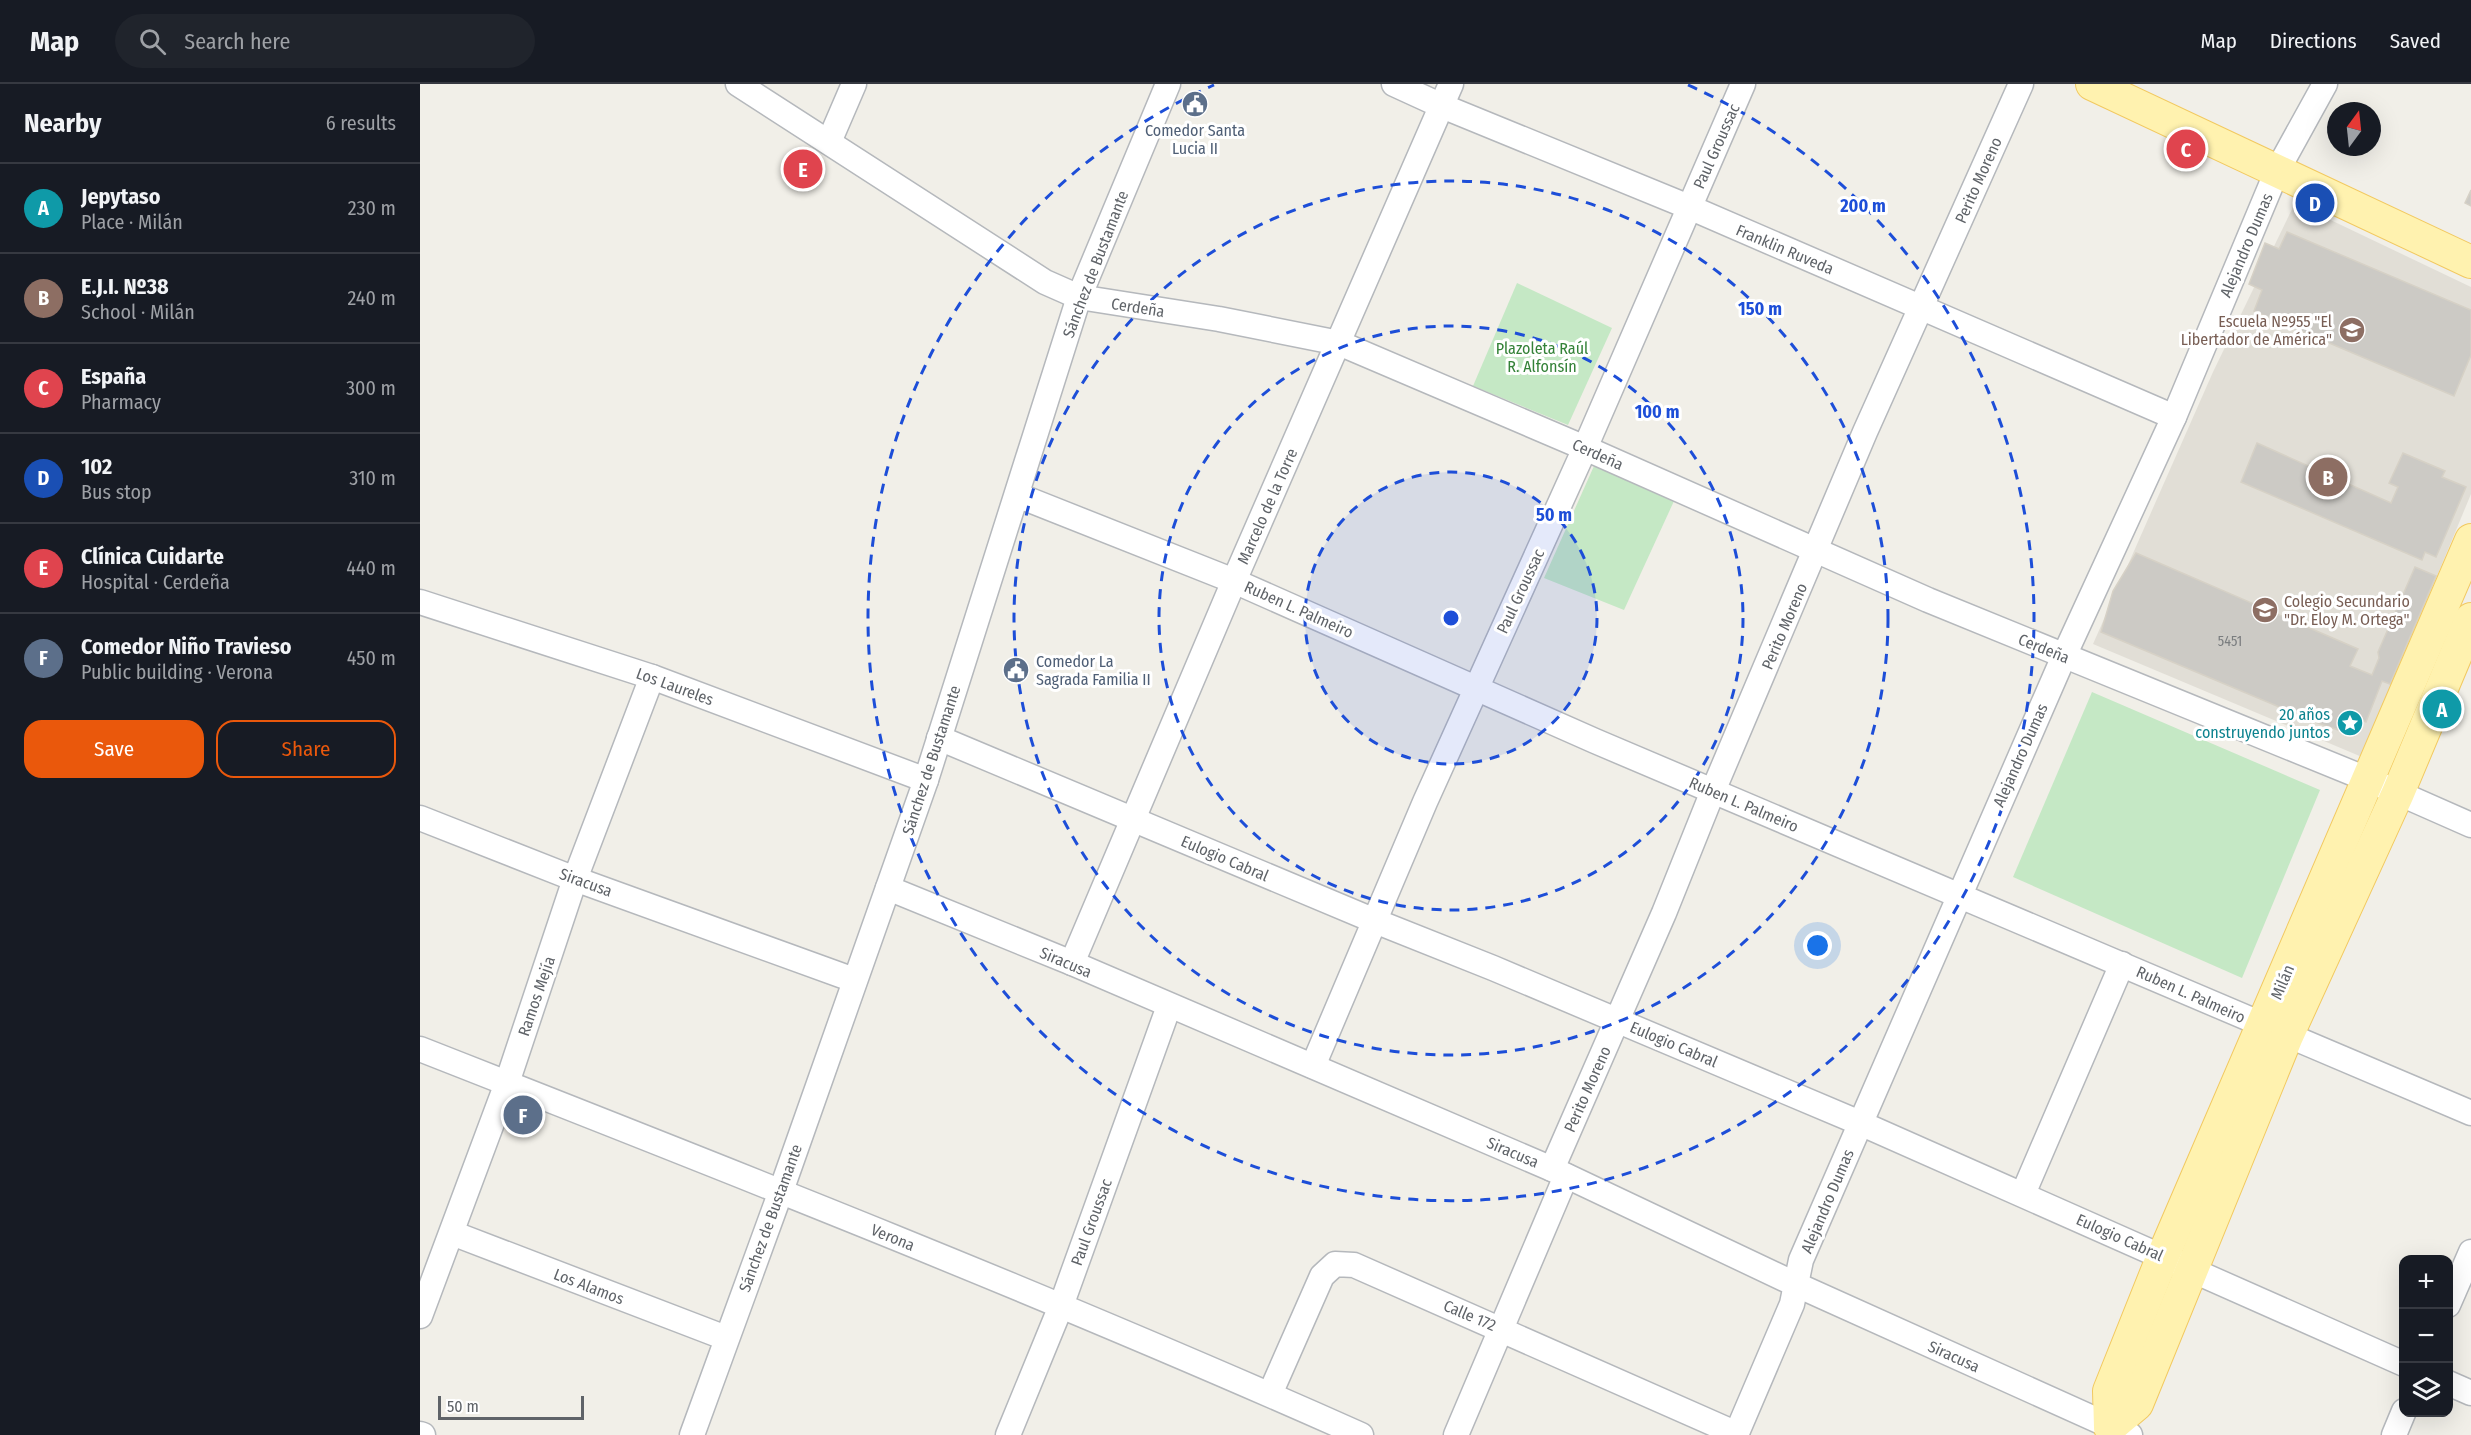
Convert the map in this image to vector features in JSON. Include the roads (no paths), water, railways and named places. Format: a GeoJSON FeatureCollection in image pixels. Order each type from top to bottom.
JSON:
{"type":"FeatureCollection","features":[{"type":"Feature","properties":{"kind":"main road"},"geometry":{"type":"LineString","coordinates":[[2092,84],[2471,240]]}},
{"type":"Feature","properties":{"kind":"main road"},"geometry":{"type":"LineString","coordinates":[[2138,84],[2471,262]]}},
{"type":"Feature","properties":{"kind":"main road","name":"Milán"},"geometry":{"type":"LineString","coordinates":[[2116,1432],[2109,1391],[2177,1263],[2275,1031],[2369,780],[2470,544]]}},
{"type":"Feature","properties":{"kind":"main road","name":"Milán"},"geometry":{"type":"LineString","coordinates":[[2275,1031],[2398,793],[2471,619]]}},
{"type":"Feature","properties":{"kind":"street","name":"Cerdeña"},"geometry":{"type":"LineString","coordinates":[[738,84],[1045,282],[1079,297],[1219,319],[1339,343],[1585,448],[1816,551],[2064,656],[2369,780],[2471,825]]}},
{"type":"Feature","properties":{"kind":"street"},"geometry":{"type":"LineString","coordinates":[[829,142],[854,84]]}},
{"type":"Feature","properties":{"kind":"street","name":"Sánchez de Bustamante"},"geometry":{"type":"LineString","coordinates":[[692,1435],[926,780],[1079,297],[1168,84]]}},
{"type":"Feature","properties":{"kind":"street","name":"Franklin Ruveda"},"geometry":{"type":"LineString","coordinates":[[1394,84],[1442,106],[1689,207],[2174,417]]}},
{"type":"Feature","properties":{"kind":"street","name":"Marcelo de la Torre"},"geometry":{"type":"LineString","coordinates":[[1072,963],[1234,581],[1451,84]]}},
{"type":"Feature","properties":{"kind":"street","name":"Paul Groussac"},"geometry":{"type":"LineString","coordinates":[[1313,1066],[1476,688],[1585,448],[1743,84]]}},
{"type":"Feature","properties":{"kind":"street","name":"Perito Moreno"},"geometry":{"type":"LineString","coordinates":[[1456,1435],[1501,1328],[1618,1020],[1713,791],[1865,432],[2021,84]]}},
{"type":"Feature","properties":{"kind":"street","name":"Alejandro Dumas"},"geometry":{"type":"LineString","coordinates":[[1737,1435],[1792,1304],[1801,1260],[1959,895],[2064,656],[2174,417],[2282,163],[2325,84]]}},
{"type":"Feature","properties":{"kind":"street","name":"Ruben L. Palmeiro"},"geometry":{"type":"LineString","coordinates":[[1017,495],[1234,581],[1713,791],[2471,1113]]}},
{"type":"Feature","properties":{"kind":"street","name":"Los Laureles"},"geometry":{"type":"LineString","coordinates":[[420,602],[652,677],[926,780]]}},
{"type":"Feature","properties":{"kind":"street","name":"Ramos Mejía"},"geometry":{"type":"LineString","coordinates":[[420,1316],[507,1083],[575,879],[652,677]]}},
{"type":"Feature","properties":{"kind":"street","name":"Eulogio Cabral"},"geometry":{"type":"LineString","coordinates":[[939,738],[1618,1020],[2023,1194],[2401,1363]]}},
{"type":"Feature","properties":{"kind":"street","name":"Siracusa"},"geometry":{"type":"LineString","coordinates":[[420,818],[575,879],[854,980]]}},
{"type":"Feature","properties":{"kind":"street","name":"Siracusa"},"geometry":{"type":"LineString","coordinates":[[888,888],[1072,963],[1559,1172],[2116,1432]]}},
{"type":"Feature","properties":{"kind":"street"},"geometry":{"type":"LineString","coordinates":[[2023,1194],[2122,964]]}},
{"type":"Feature","properties":{"kind":"street","name":"Paul Groussac"},"geometry":{"type":"LineString","coordinates":[[1008,1435],[1061,1306],[1169,1006]]}},
{"type":"Feature","properties":{"kind":"street","name":"Verona"},"geometry":{"type":"LineString","coordinates":[[420,1049],[781,1191],[1061,1306],[1361,1435]]}},
{"type":"Feature","properties":{"kind":"street","name":"Los Alamos"},"geometry":{"type":"LineString","coordinates":[[452,1233],[726,1338]]}},
{"type":"Feature","properties":{"kind":"street"},"geometry":{"type":"LineString","coordinates":[[2453,1293],[2471,1252]]}},
{"type":"Feature","properties":{"kind":"street","name":"Calle 172"},"geometry":{"type":"LineString","coordinates":[[1270,1394],[1322,1276],[1335,1264],[1354,1264],[1737,1435]]}},
{"type":"Feature","properties":{"kind":"street"},"geometry":{"type":"LineString","coordinates":[[2453,1385],[2471,1393]]}},
{"type":"Feature","properties":{"kind":"street"},"geometry":{"type":"LineString","coordinates":[[2394,1435],[2401,1417]]}},
{"type":"Feature","properties":{"kind":"place","name":"Comedor Santa Lucia II"},"geometry":{"type":"Point","coordinates":[1195,104]}},
{"type":"Feature","properties":{"kind":"place","name":"España"},"geometry":{"type":"Point","coordinates":[2186,149]}},
{"type":"Feature","properties":{"kind":"place","name":"Clínica Cuidarte"},"geometry":{"type":"Point","coordinates":[803,169]}},
{"type":"Feature","properties":{"kind":"place","name":"102"},"geometry":{"type":"Point","coordinates":[2315,203]}},
{"type":"Feature","properties":{"kind":"place","name":"Escuela Nº955 \"El Libertador de América\""},"geometry":{"type":"Point","coordinates":[2352,330]}},
{"type":"Feature","properties":{"kind":"place","name":"E.J.I. Nº38"},"geometry":{"type":"Point","coordinates":[2328,477]}},
{"type":"Feature","properties":{"kind":"place","name":"Colegio Secundario \"Dr. Eloy M. Ortega\""},"geometry":{"type":"Point","coordinates":[2265,610]}},
{"type":"Feature","properties":{"kind":"place","name":"Comedor La Sagrada Familia II"},"geometry":{"type":"Point","coordinates":[1016,670]}},
{"type":"Feature","properties":{"kind":"place","name":"Jepytaso"},"geometry":{"type":"Point","coordinates":[2442,709]}},
{"type":"Feature","properties":{"kind":"place","name":"20 años construyendo juntos"},"geometry":{"type":"Point","coordinates":[2350,723]}},
{"type":"Feature","properties":{"kind":"place","name":"Comedor Niño Travieso"},"geometry":{"type":"Point","coordinates":[523,1115]}},
{"type":"Feature","properties":{"kind":"park label","name":"Plazoleta Raúl R. Alfonsín"},"geometry":{"type":"Point","coordinates":[1542,357]}}]}
